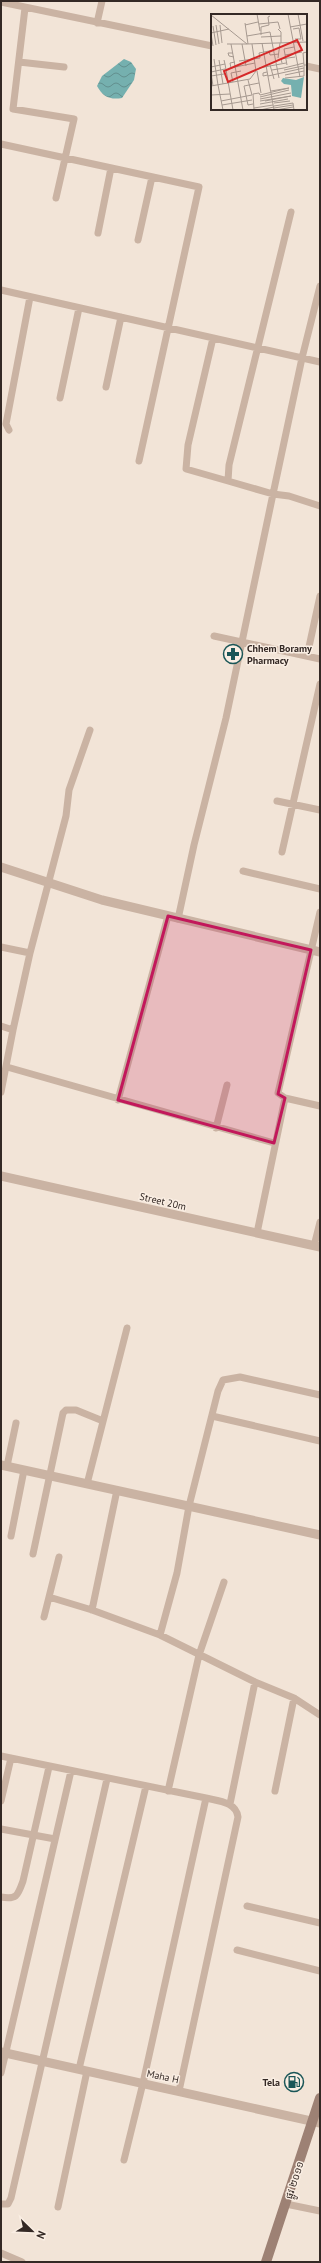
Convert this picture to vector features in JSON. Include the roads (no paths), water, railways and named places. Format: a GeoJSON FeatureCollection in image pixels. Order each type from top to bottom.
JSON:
{"type":"FeatureCollection","features":[{"type":"Feature","properties":{"kind":"main road","name":"ផ្លូវ ២០១១"},"geometry":{"type":"LineString","coordinates":[[266,2262],[316,2122],[320,2098]]}},
{"type":"Feature","properties":{"kind":"street"},"geometry":{"type":"LineString","coordinates":[[97,22],[102,1]]}},
{"type":"Feature","properties":{"kind":"street"},"geometry":{"type":"LineString","coordinates":[[1,2],[211,46]]}},
{"type":"Feature","properties":{"kind":"street"},"geometry":{"type":"LineString","coordinates":[[25,8],[13,109],[74,119],[56,198]]}},
{"type":"Feature","properties":{"kind":"street"},"geometry":{"type":"LineString","coordinates":[[19,62],[64,67]]}},
{"type":"Feature","properties":{"kind":"street"},"geometry":{"type":"LineString","coordinates":[[307,66],[320,69]]}},
{"type":"Feature","properties":{"kind":"street"},"geometry":{"type":"LineString","coordinates":[[1,144],[199,187],[139,461]]}},
{"type":"Feature","properties":{"kind":"street"},"geometry":{"type":"LineString","coordinates":[[98,233],[111,168]]}},
{"type":"Feature","properties":{"kind":"street"},"geometry":{"type":"LineString","coordinates":[[138,240],[152,177]]}},
{"type":"Feature","properties":{"kind":"street"},"geometry":{"type":"LineString","coordinates":[[228,481],[229,466],[291,212]]}},
{"type":"Feature","properties":{"kind":"street"},"geometry":{"type":"LineString","coordinates":[[178,919],[194,844],[226,718],[302,358],[320,286]]}},
{"type":"Feature","properties":{"kind":"street"},"geometry":{"type":"LineString","coordinates":[[1,290],[320,362]]}},
{"type":"Feature","properties":{"kind":"street"},"geometry":{"type":"LineString","coordinates":[[10,430],[6,424],[30,297]]}},
{"type":"Feature","properties":{"kind":"street"},"geometry":{"type":"LineString","coordinates":[[60,398],[78,308]]}},
{"type":"Feature","properties":{"kind":"street"},"geometry":{"type":"LineString","coordinates":[[106,387],[121,317]]}},
{"type":"Feature","properties":{"kind":"street"},"geometry":{"type":"LineString","coordinates":[[213,338],[188,445],[186,469],[273,494],[289,496],[320,506]]}},
{"type":"Feature","properties":{"kind":"street"},"geometry":{"type":"LineString","coordinates":[[307,656],[320,596]]}},
{"type":"Feature","properties":{"kind":"street"},"geometry":{"type":"LineString","coordinates":[[214,636],[320,659]]}},
{"type":"Feature","properties":{"kind":"street"},"geometry":{"type":"LineString","coordinates":[[282,852],[320,684]]}},
{"type":"Feature","properties":{"kind":"street"},"geometry":{"type":"LineString","coordinates":[[1,1092],[30,953],[66,816],[69,790],[90,730]]}},
{"type":"Feature","properties":{"kind":"street"},"geometry":{"type":"LineString","coordinates":[[277,801],[320,810]]}},
{"type":"Feature","properties":{"kind":"street"},"geometry":{"type":"LineString","coordinates":[[1,867],[48,884],[102,900],[315,951]]}},
{"type":"Feature","properties":{"kind":"street"},"geometry":{"type":"LineString","coordinates":[[243,871],[320,889]]}},
{"type":"Feature","properties":{"kind":"street"},"geometry":{"type":"LineString","coordinates":[[320,912],[315,951],[278,1093],[285,1098],[320,1106]]}},
{"type":"Feature","properties":{"kind":"street"},"geometry":{"type":"LineString","coordinates":[[118,1100],[168,916]]}},
{"type":"Feature","properties":{"kind":"street"},"geometry":{"type":"LineString","coordinates":[[1,947],[30,953]]}},
{"type":"Feature","properties":{"kind":"street"},"geometry":{"type":"LineString","coordinates":[[1,1026],[13,1030]]}},
{"type":"Feature","properties":{"kind":"street"},"geometry":{"type":"LineString","coordinates":[[7,1067],[216,1128],[274,1143]]}},
{"type":"Feature","properties":{"kind":"street"},"geometry":{"type":"LineString","coordinates":[[216,1128],[227,1085]]}},
{"type":"Feature","properties":{"kind":"street"},"geometry":{"type":"LineString","coordinates":[[257,1233],[274,1143],[285,1098]]}},
{"type":"Feature","properties":{"kind":"street","name":"Street 20m"},"geometry":{"type":"LineString","coordinates":[[1,1176],[317,1247]]}},
{"type":"Feature","properties":{"kind":"street"},"geometry":{"type":"LineString","coordinates":[[317,1247],[320,1222]]}},
{"type":"Feature","properties":{"kind":"street"},"geometry":{"type":"LineString","coordinates":[[87,1484],[127,1328]]}},
{"type":"Feature","properties":{"kind":"street"},"geometry":{"type":"LineString","coordinates":[[160,1635],[177,1573],[189,1506],[218,1391],[223,1380],[240,1378],[320,1395]]}},
{"type":"Feature","properties":{"kind":"street"},"geometry":{"type":"LineString","coordinates":[[33,1554],[51,1476],[61,1418],[66,1410],[76,1410],[103,1421]]}},
{"type":"Feature","properties":{"kind":"street"},"geometry":{"type":"LineString","coordinates":[[212,1416],[320,1441]]}},
{"type":"Feature","properties":{"kind":"street"},"geometry":{"type":"LineString","coordinates":[[16,1423],[4,1465],[320,1533]]}},
{"type":"Feature","properties":{"kind":"street"},"geometry":{"type":"LineString","coordinates":[[11,1536],[24,1470]]}},
{"type":"Feature","properties":{"kind":"street"},"geometry":{"type":"LineString","coordinates":[[92,1610],[118,1490]]}},
{"type":"Feature","properties":{"kind":"street"},"geometry":{"type":"LineString","coordinates":[[44,1617],[59,1557]]}},
{"type":"Feature","properties":{"kind":"street"},"geometry":{"type":"LineString","coordinates":[[168,1791],[199,1655],[224,1582]]}},
{"type":"Feature","properties":{"kind":"street"},"geometry":{"type":"LineString","coordinates":[[49,1597],[92,1610],[160,1635],[255,1682],[294,1698],[320,1715]]}},
{"type":"Feature","properties":{"kind":"street"},"geometry":{"type":"LineString","coordinates":[[230,1804],[255,1682]]}},
{"type":"Feature","properties":{"kind":"street"},"geometry":{"type":"LineString","coordinates":[[275,1791],[294,1698]]}},
{"type":"Feature","properties":{"kind":"street"},"geometry":{"type":"LineString","coordinates":[[1,1756],[107,1779],[206,1798],[230,1804],[237,1810],[238,1817],[180,2091]]}},
{"type":"Feature","properties":{"kind":"street"},"geometry":{"type":"LineString","coordinates":[[1,1801],[11,1758]]}},
{"type":"Feature","properties":{"kind":"street"},"geometry":{"type":"LineString","coordinates":[[1,1897],[11,1899],[20,1889],[35,1836],[49,1767]]}},
{"type":"Feature","properties":{"kind":"street"},"geometry":{"type":"LineString","coordinates":[[1,2073],[3,2052],[71,1771]]}},
{"type":"Feature","properties":{"kind":"street"},"geometry":{"type":"LineString","coordinates":[[1,2204],[8,2204],[11,2198],[107,1779]]}},
{"type":"Feature","properties":{"kind":"street"},"geometry":{"type":"LineString","coordinates":[[58,2207],[83,2070],[146,1786]]}},
{"type":"Feature","properties":{"kind":"street"},"geometry":{"type":"LineString","coordinates":[[124,2160],[143,2083],[206,1798]]}},
{"type":"Feature","properties":{"kind":"street"},"geometry":{"type":"LineString","coordinates":[[1,1829],[55,1839]]}},
{"type":"Feature","properties":{"kind":"street"},"geometry":{"type":"LineString","coordinates":[[247,1906],[320,1923]]}},
{"type":"Feature","properties":{"kind":"street"},"geometry":{"type":"LineString","coordinates":[[238,1950],[320,1971]]}},
{"type":"Feature","properties":{"kind":"street","name":"Maha H"},"geometry":{"type":"LineString","coordinates":[[3,2052],[316,2122]]}},
{"type":"Feature","properties":{"kind":"street"},"geometry":{"type":"LineString","coordinates":[[286,2204],[320,2211]]}},
{"type":"Feature","properties":{"kind":"street"},"geometry":{"type":"LineString","coordinates":[[1,2253],[22,2262]]}},
{"type":"Feature","properties":{"kind":"water"},"geometry":{"type":"Polygon","coordinates":[[[124,59],[131,62],[136,69],[134,80],[122,98],[114,99],[107,97],[97,86],[102,76],[124,59]]]}},
{"type":"Feature","properties":{"kind":"place","name":"Chhem Boramy Pharmacy"},"geometry":{"type":"Point","coordinates":[233,654]}},
{"type":"Feature","properties":{"kind":"place","name":"Tela"},"geometry":{"type":"Point","coordinates":[294,2082]}}]}
